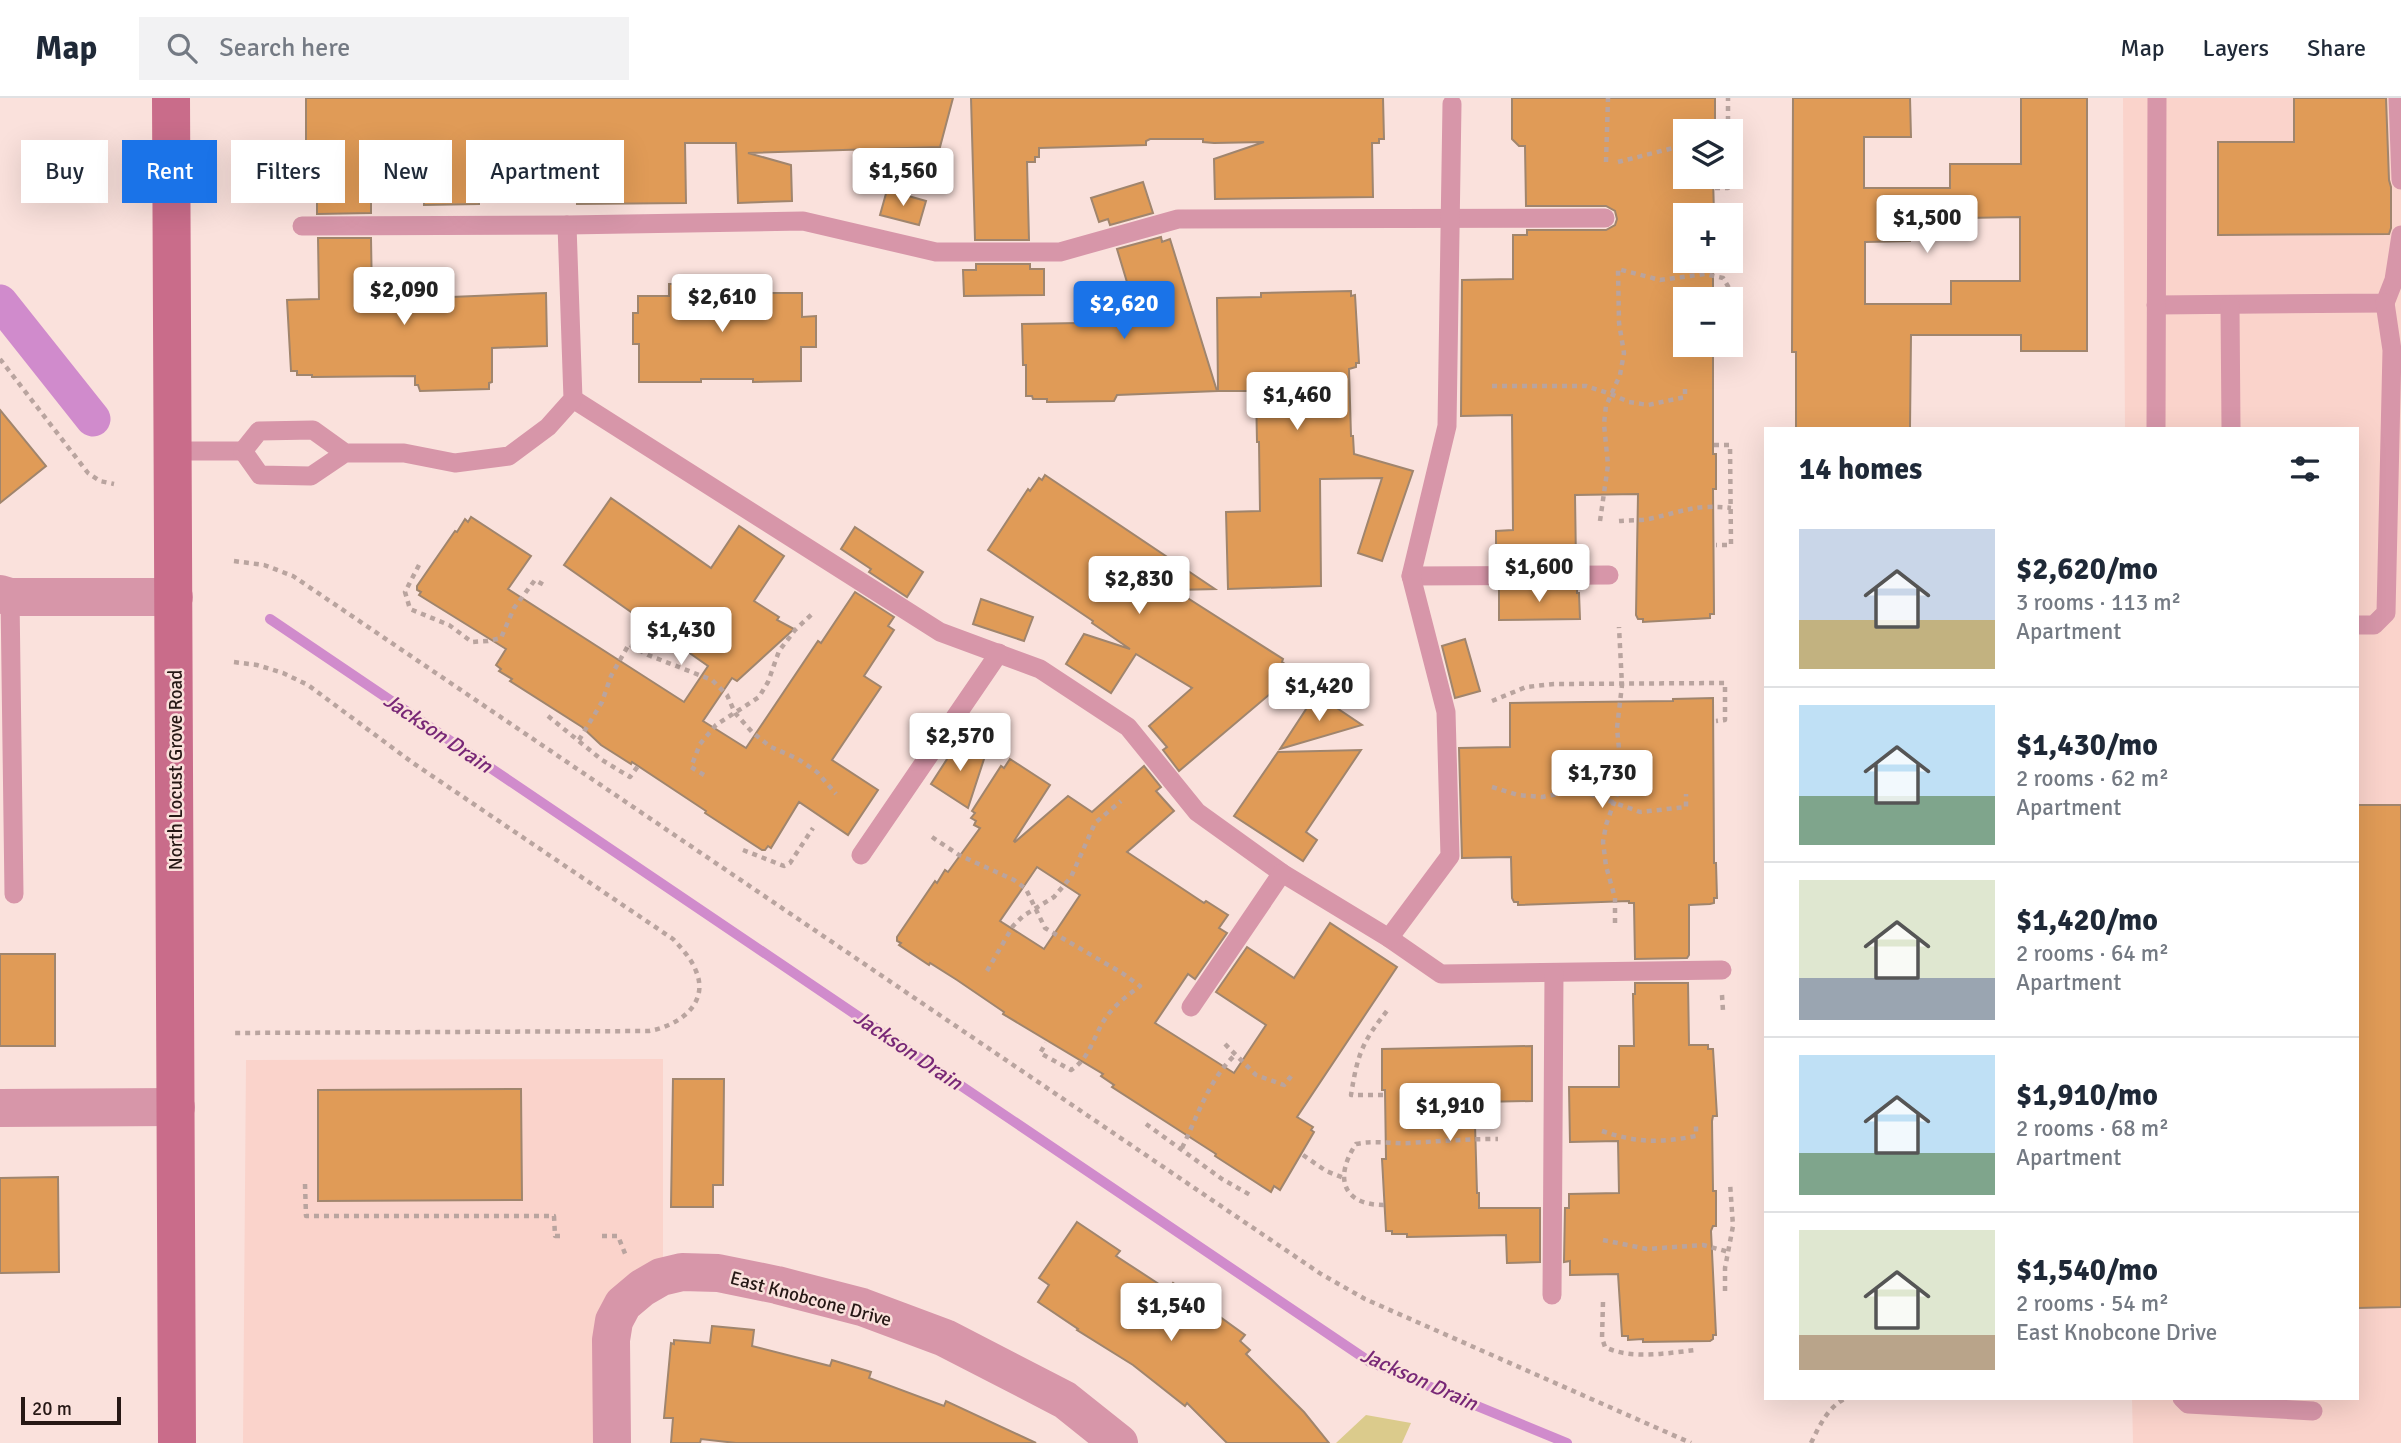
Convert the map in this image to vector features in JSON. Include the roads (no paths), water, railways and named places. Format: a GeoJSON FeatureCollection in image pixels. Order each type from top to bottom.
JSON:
{"type":"FeatureCollection","features":[{"type":"Feature","properties":{"kind":"main road","name":"North Locust Grove Road"},"geometry":{"type":"LineString","coordinates":[[171,98],[177,1443]]}},
{"type":"Feature","properties":{"kind":"street"},"geometry":{"type":"LineString","coordinates":[[5,596],[174,597]]}},
{"type":"Feature","properties":{"kind":"street"},"geometry":{"type":"LineString","coordinates":[[0,1108],[176,1107]]}},
{"type":"Feature","properties":{"kind":"street","name":"East Knobcone Drive"},"geometry":{"type":"LineString","coordinates":[[612,1443],[611,1340],[614,1321],[634,1272],[660,1277],[682,1272],[718,1273],[862,1307],[946,1338],[1065,1400],[1119,1443]]}},
{"type":"Feature","properties":{"kind":"lane"},"geometry":{"type":"LineString","coordinates":[[2156,427],[2157,98]]}},
{"type":"Feature","properties":{"kind":"lane"},"geometry":{"type":"LineString","coordinates":[[2398,98],[2401,180]]}},
{"type":"Feature","properties":{"kind":"lane"},"geometry":{"type":"LineString","coordinates":[[1389,938],[1450,856],[1446,712],[1410,576],[1447,426],[1451,100]]}},
{"type":"Feature","properties":{"kind":"lane"},"geometry":{"type":"LineString","coordinates":[[302,226],[803,221],[936,252],[1060,252],[1178,219],[1605,218]]}},
{"type":"Feature","properties":{"kind":"lane"},"geometry":{"type":"LineString","coordinates":[[243,451],[260,475],[312,476],[345,453],[404,453],[455,463],[509,456],[548,427],[573,399],[567,225]]}},
{"type":"Feature","properties":{"kind":"lane"},"geometry":{"type":"LineString","coordinates":[[2359,625],[2374,625],[2386,613],[2392,350],[2385,303],[2394,280],[2401,235]]}},
{"type":"Feature","properties":{"kind":"lane"},"geometry":{"type":"LineString","coordinates":[[2156,305],[2385,303]]}},
{"type":"Feature","properties":{"kind":"lane"},"geometry":{"type":"LineString","coordinates":[[2230,305],[2231,427]]}},
{"type":"Feature","properties":{"kind":"lane"},"geometry":{"type":"LineString","coordinates":[[573,399],[940,632],[1040,669],[1128,727],[1197,812],[1282,873],[1389,938],[1441,974],[1722,970]]}},
{"type":"Feature","properties":{"kind":"lane"},"geometry":{"type":"LineString","coordinates":[[243,451],[259,431],[313,430],[345,453]]}},
{"type":"Feature","properties":{"kind":"lane"},"geometry":{"type":"LineString","coordinates":[[173,451],[243,451]]}},
{"type":"Feature","properties":{"kind":"lane"},"geometry":{"type":"LineString","coordinates":[[1410,576],[1609,575]]}},
{"type":"Feature","properties":{"kind":"lane"},"geometry":{"type":"LineString","coordinates":[[5,596],[14,894]]}},
{"type":"Feature","properties":{"kind":"lane"},"geometry":{"type":"LineString","coordinates":[[861,855],[999,653]]}},
{"type":"Feature","properties":{"kind":"lane"},"geometry":{"type":"LineString","coordinates":[[1191,1007],[1282,873]]}},
{"type":"Feature","properties":{"kind":"lane"},"geometry":{"type":"LineString","coordinates":[[1552,1295],[1555,973]]}},
{"type":"Feature","properties":{"kind":"lane"},"geometry":{"type":"LineString","coordinates":[[2184,1400],[2188,1404],[2313,1411]]}},
{"type":"Feature","properties":{"kind":"waterway","name":"Jackson Drain"},"geometry":{"type":"LineString","coordinates":[[0,302],[93,419]]}},
{"type":"Feature","properties":{"kind":"waterway","name":"Jackson Drain"},"geometry":{"type":"LineString","coordinates":[[270,619],[1370,1362],[1567,1443]]}}]}
